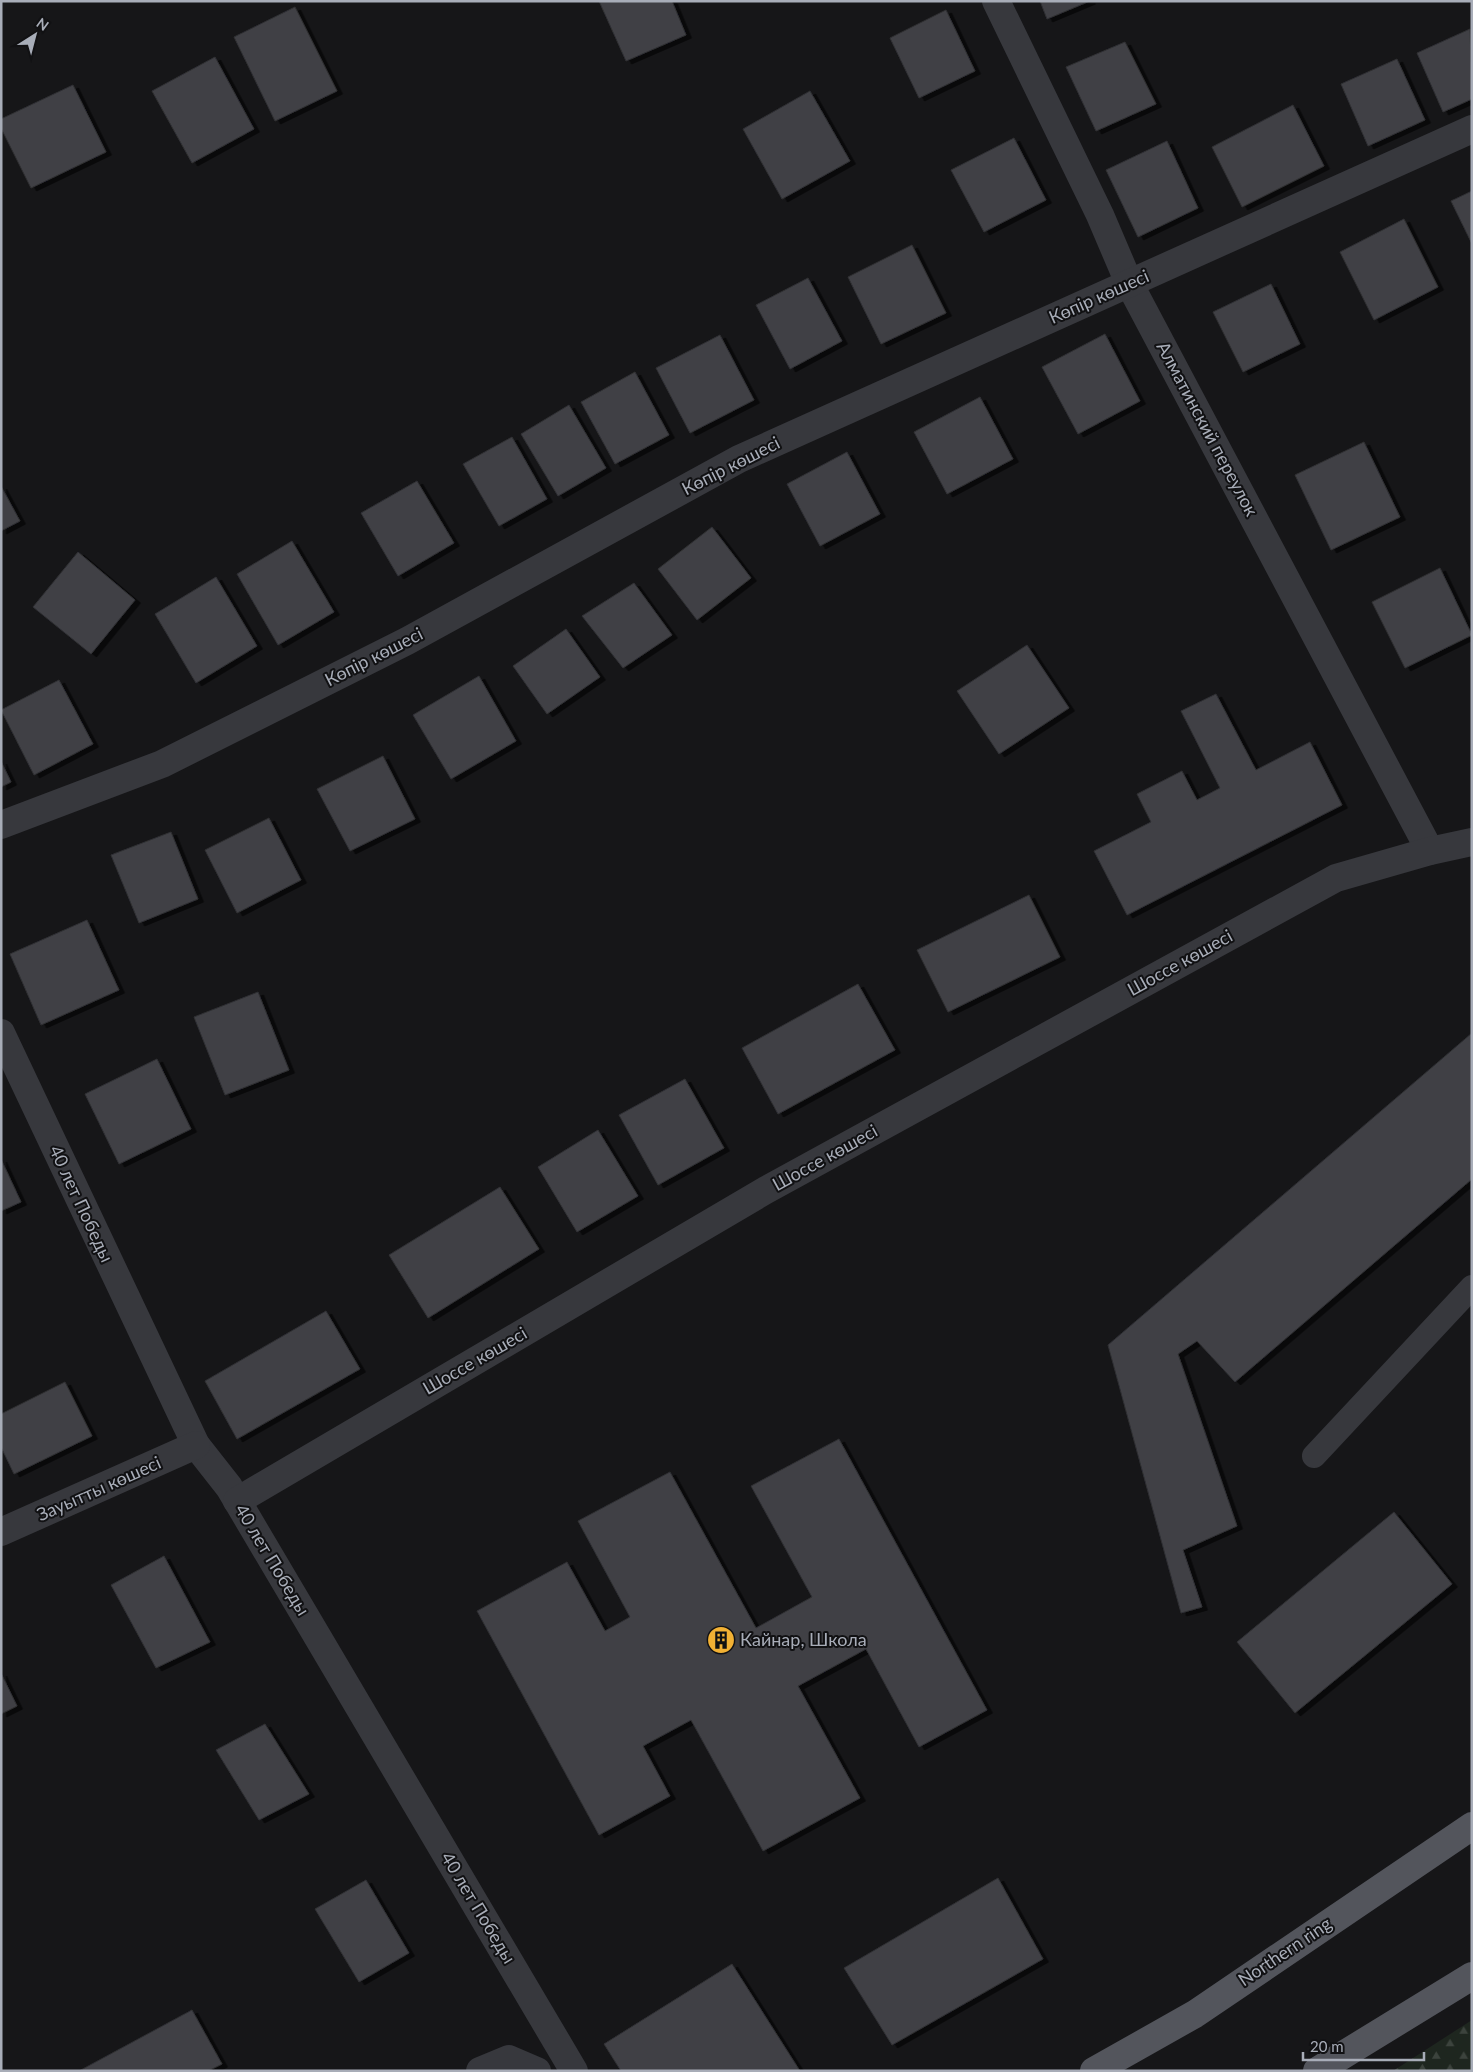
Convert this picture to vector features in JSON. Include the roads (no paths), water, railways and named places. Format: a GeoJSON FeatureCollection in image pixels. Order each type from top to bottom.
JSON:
{"type":"FeatureCollection","features":[{"type":"Feature","properties":{"kind":"main road","name":"Northern ring"},"geometry":{"type":"LineString","coordinates":[[1094,2071],[1195,2014],[1472,1826]]}},
{"type":"Feature","properties":{"kind":"main road"},"geometry":{"type":"LineString","coordinates":[[1317,2071],[1472,1976]]}},
{"type":"Feature","properties":{"kind":"street","name":"Алматинский переулок"},"geometry":{"type":"LineString","coordinates":[[996,1],[1096,206],[1129,283],[1430,851]]}},
{"type":"Feature","properties":{"kind":"street","name":"Көпір көшесі"},"geometry":{"type":"LineString","coordinates":[[1,825],[162,764],[407,641],[739,459],[1472,129]]}},
{"type":"Feature","properties":{"kind":"street","name":"Шоссе көшесі"},"geometry":{"type":"LineString","coordinates":[[237,1501],[766,1190],[1336,878],[1430,851],[1472,842]]}},
{"type":"Feature","properties":{"kind":"street","name":"40 лет Победы"},"geometry":{"type":"LineString","coordinates":[[1,1033],[196,1445],[229,1487],[574,2071]]}},
{"type":"Feature","properties":{"kind":"street","name":"Зауытты көшесі"},"geometry":{"type":"LineString","coordinates":[[1,1532],[196,1445]]}},
{"type":"Feature","properties":{"kind":"street"},"geometry":{"type":"LineString","coordinates":[[480,2071],[509,2059],[537,2071]]}},
{"type":"Feature","properties":{"kind":"lane"},"geometry":{"type":"LineString","coordinates":[[1314,1456],[1472,1287]]}},
{"type":"Feature","properties":{"kind":"place","name":"Кайнар, Школа"},"geometry":{"type":"Point","coordinates":[721,1640]}}]}
